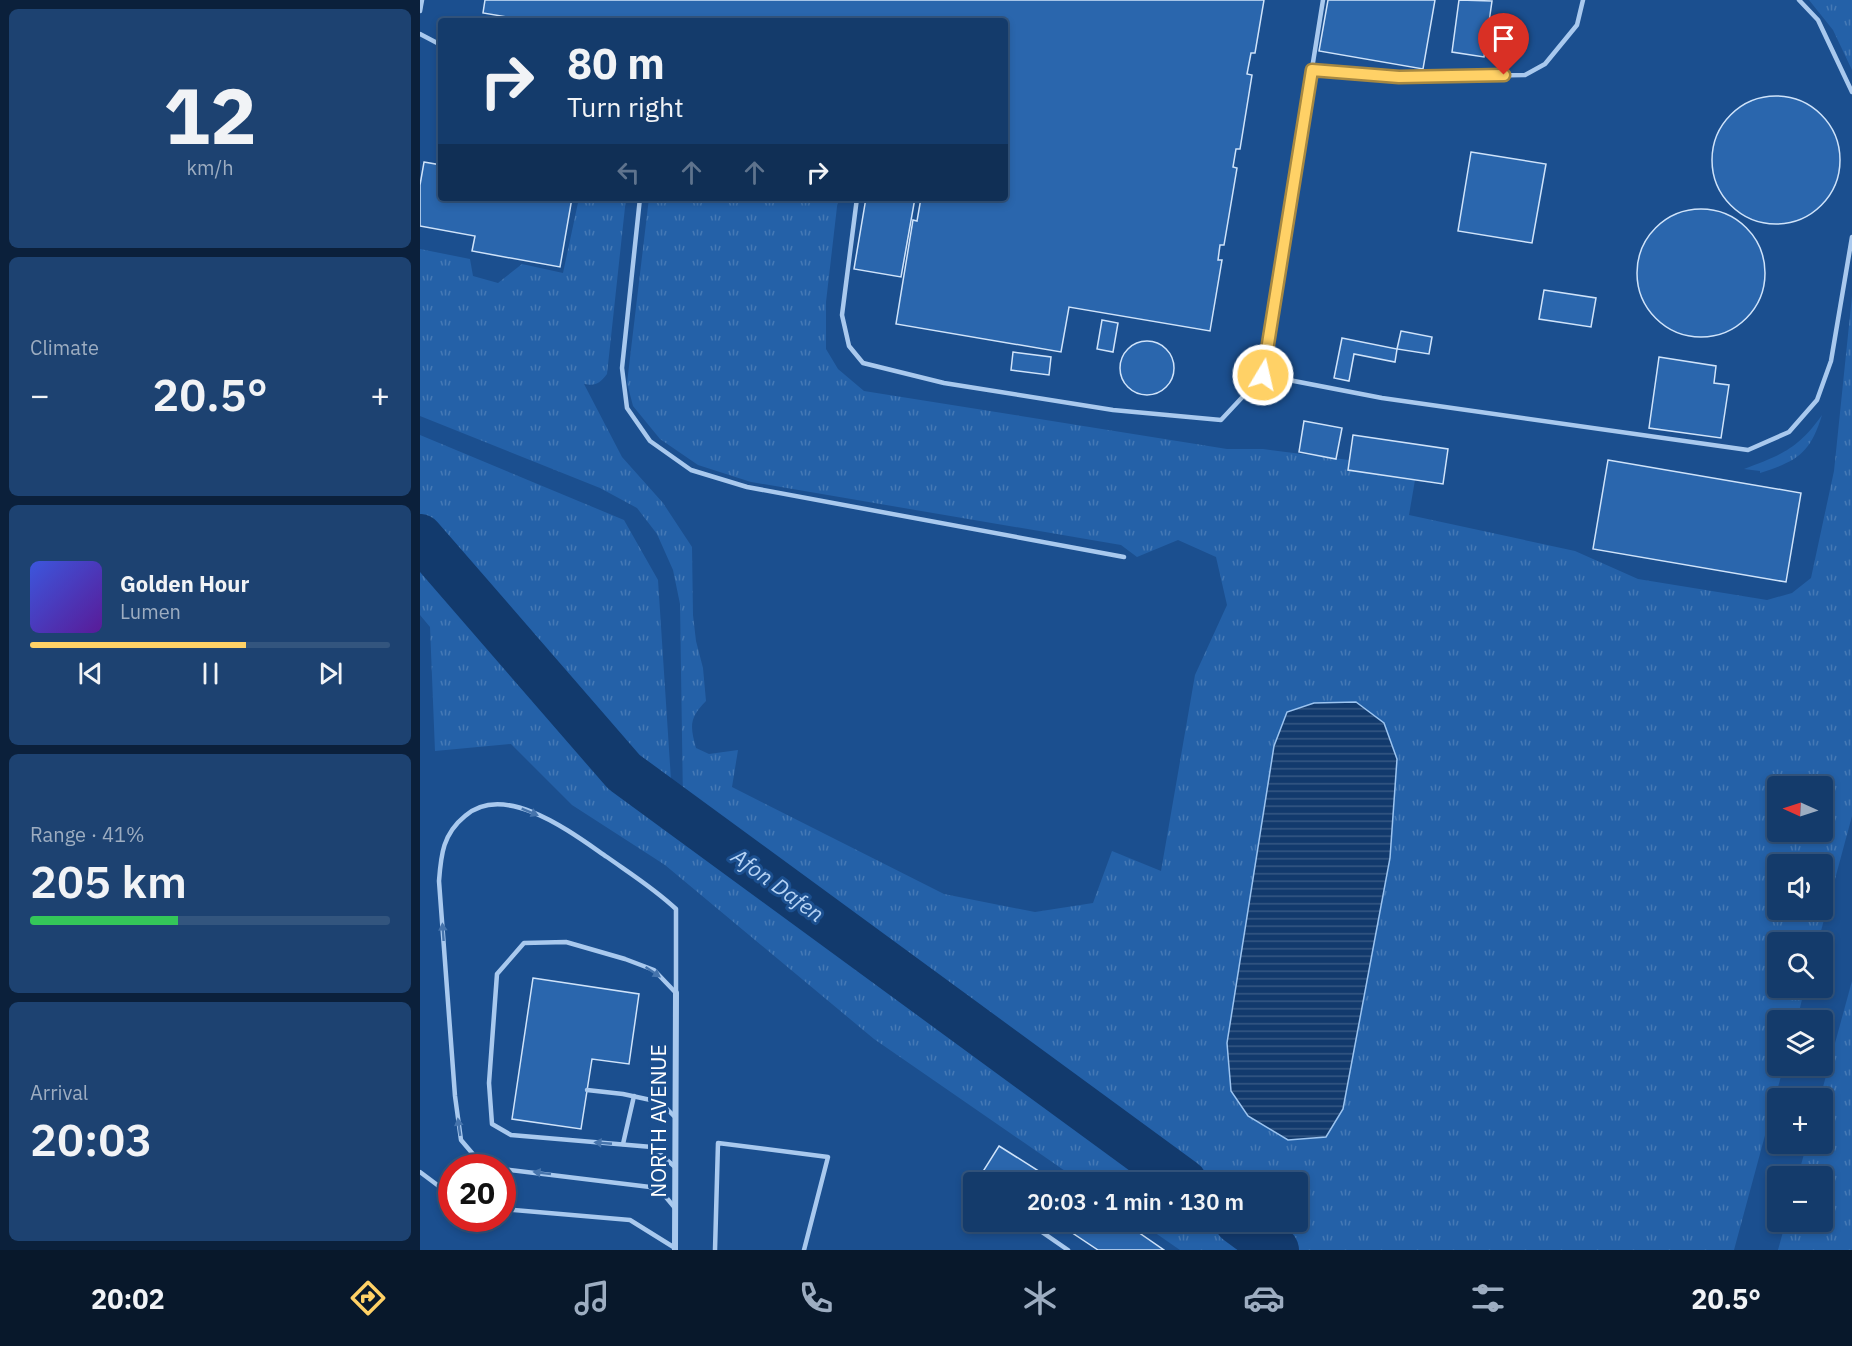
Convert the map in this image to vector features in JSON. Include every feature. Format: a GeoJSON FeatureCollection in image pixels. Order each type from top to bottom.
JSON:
{"type":"FeatureCollection","features":[{"type":"Feature","properties":{"kind":"street","name":"NORTH AVENUE"},"geometry":{"type":"LineString","coordinates":[[675,1249],[676,993]]}},
{"type":"Feature","properties":{"kind":"lane"},"geometry":{"type":"LineString","coordinates":[[420,11],[422,0]]}},
{"type":"Feature","properties":{"kind":"lane"},"geometry":{"type":"LineString","coordinates":[[857,201],[842,315],[849,346],[863,363],[944,383],[1113,410],[1221,420],[1263,375],[1323,0]]}},
{"type":"Feature","properties":{"kind":"lane"},"geometry":{"type":"LineString","coordinates":[[1312,70],[1399,77],[1525,75],[1545,64],[1577,25],[1583,0]]}},
{"type":"Feature","properties":{"kind":"lane"},"geometry":{"type":"LineString","coordinates":[[1799,0],[1818,20],[1852,92]]}},
{"type":"Feature","properties":{"kind":"lane"},"geometry":{"type":"LineString","coordinates":[[420,34],[438,43]]}},
{"type":"Feature","properties":{"kind":"lane"},"geometry":{"type":"LineString","coordinates":[[640,201],[622,368],[627,408],[650,441],[691,470],[747,487],[1124,557]]}},
{"type":"Feature","properties":{"kind":"lane"},"geometry":{"type":"LineString","coordinates":[[1263,375],[1382,398],[1748,450],[1789,432],[1817,400],[1830,361],[1852,237]]}},
{"type":"Feature","properties":{"kind":"lane"},"geometry":{"type":"LineString","coordinates":[[473,1154],[461,1140],[455,1096],[440,881],[441,852],[454,825],[474,807],[499,802],[532,811],[584,842],[660,894],[676,909],[676,993]]}},
{"type":"Feature","properties":{"kind":"lane"},"geometry":{"type":"LineString","coordinates":[[675,1167],[652,1147],[511,1135],[492,1124],[489,1083],[497,974],[524,943],[566,942],[625,959],[654,970],[676,993]]}},
{"type":"Feature","properties":{"kind":"lane"},"geometry":{"type":"LineString","coordinates":[[587,1090],[660,1102],[676,1118]]}},
{"type":"Feature","properties":{"kind":"lane"},"geometry":{"type":"LineString","coordinates":[[622,1144],[634,1096]]}},
{"type":"Feature","properties":{"kind":"lane"},"geometry":{"type":"LineString","coordinates":[[715,1250],[718,1143],[828,1157],[804,1250]]}},
{"type":"Feature","properties":{"kind":"lane"},"geometry":{"type":"LineString","coordinates":[[516,1171],[650,1187],[665,1196],[675,1208]]}},
{"type":"Feature","properties":{"kind":"lane"},"geometry":{"type":"LineString","coordinates":[[420,1172],[438,1186]]}},
{"type":"Feature","properties":{"kind":"lane"},"geometry":{"type":"LineString","coordinates":[[516,1210],[630,1220],[675,1249]]}},
{"type":"Feature","properties":{"kind":"lane"},"geometry":{"type":"LineString","coordinates":[[1042,1232],[1068,1250]]}},
{"type":"Feature","properties":{"kind":"green space"},"geometry":{"type":"Polygon","coordinates":[[[1809,0],[1852,0],[1852,70],[1833,30],[1809,0]]]}},
{"type":"Feature","properties":{"kind":"green space"},"geometry":{"type":"Polygon","coordinates":[[[578,201],[626,201],[607,374],[597,384],[584,384],[622,457],[663,503],[692,547],[693,615],[696,641],[703,668],[706,701],[696,712],[692,723],[696,748],[709,754],[738,750],[732,787],[944,894],[1035,912],[1093,903],[1112,851],[1161,871],[1195,675],[1227,605],[1216,557],[1178,540],[1137,557],[1121,545],[751,482],[698,465],[660,439],[633,406],[627,383],[649,201],[838,201],[826,302],[826,349],[838,369],[864,391],[1227,449],[1263,449],[1349,460],[1348,470],[1415,480],[1409,515],[1575,551],[1638,579],[1767,600],[1792,593],[1811,578],[1834,471],[1852,296],[1852,816],[1833,886],[1833,854],[1767,854],[1767,920],[1824,920],[1821,932],[1767,932],[1767,998],[1802,998],[1799,1010],[1767,1010],[1767,1076],[1781,1076],[1778,1088],[1767,1088],[1767,1128],[1734,1250],[1287,1250],[1262,1232],[1308,1232],[1308,1172],[1181,1172],[683,802],[680,604],[673,570],[657,534],[637,508],[600,488],[420,416],[420,249],[470,259],[473,276],[498,283],[522,264],[563,273],[578,201]],[[1274,746],[1227,1043],[1231,1091],[1248,1116],[1343,1109],[1390,858],[1274,746]]]}},
{"type":"Feature","properties":{"kind":"green space"},"geometry":{"type":"Polygon","coordinates":[[[1822,415],[1807,447],[1793,460],[1760,473],[1760,471],[1744,469],[1788,450],[1805,436],[1822,415]]]}},
{"type":"Feature","properties":{"kind":"green space"},"geometry":{"type":"Polygon","coordinates":[[[420,435],[624,520],[658,580],[672,829],[1145,1172],[1067,1172],[874,1039],[665,865],[572,805],[511,744],[435,751],[430,627],[420,615],[420,435]]]}},
{"type":"Feature","properties":{"kind":"green space"},"geometry":{"type":"Polygon","coordinates":[[[1852,981],[1852,1250],[1778,1250],[1783,1232],[1833,1232],[1833,1166],[1801,1166],[1804,1154],[1833,1154],[1833,1088],[1823,1088],[1826,1076],[1833,1076],[1833,1050],[1852,981]]]}},
{"type":"Feature","properties":{"kind":"green space"},"geometry":{"type":"Polygon","coordinates":[[[1154,1232],[1229,1232],[1254,1250],[1180,1250],[1154,1232]]]}},
{"type":"Feature","properties":{"kind":"shaded area"},"geometry":{"type":"Polygon","coordinates":[[[1356,702],[1384,723],[1397,759],[1390,858],[1343,1109],[1326,1137],[1288,1140],[1248,1116],[1231,1091],[1227,1043],[1274,746],[1287,712],[1314,703],[1356,702]]]}},
{"type":"Feature","properties":{"kind":"building"},"geometry":{"type":"Polygon","coordinates":[[[485,0],[1264,0],[1255,53],[1251,53],[1247,74],[1252,75],[1240,149],[1236,149],[1233,167],[1237,168],[1224,245],[1220,245],[1218,260],[1222,260],[1210,331],[1069,307],[1061,352],[896,324],[913,220],[917,221],[920,201],[1008,201],[1008,18],[514,18],[483,13],[485,0]]]}},
{"type":"Feature","properties":{"kind":"building"},"geometry":{"type":"Polygon","coordinates":[[[1328,0],[1435,0],[1423,69],[1319,51],[1328,0]]]}},
{"type":"Feature","properties":{"kind":"building"},"geometry":{"type":"Polygon","coordinates":[[[1459,0],[1492,1],[1484,57],[1452,52],[1459,0]]]}},
{"type":"Feature","properties":{"kind":"building"},"geometry":{"type":"Polygon","coordinates":[[[1776,96],[1801,101],[1821,115],[1835,135],[1840,160],[1835,185],[1821,205],[1801,219],[1776,224],[1751,219],[1731,205],[1717,185],[1712,160],[1717,135],[1731,115],[1751,101],[1776,96]]]}},
{"type":"Feature","properties":{"kind":"building"},"geometry":{"type":"Polygon","coordinates":[[[1471,152],[1546,164],[1532,243],[1458,231],[1471,152]]]}},
{"type":"Feature","properties":{"kind":"building"},"geometry":{"type":"Polygon","coordinates":[[[424,162],[438,164],[438,201],[571,201],[560,267],[472,251],[475,236],[420,226],[420,185],[424,162]]]}},
{"type":"Feature","properties":{"kind":"building"},"geometry":{"type":"Polygon","coordinates":[[[865,201],[914,201],[901,277],[854,269],[865,201]]]}},
{"type":"Feature","properties":{"kind":"building"},"geometry":{"type":"Polygon","coordinates":[[[1701,209],[1726,214],[1746,228],[1760,248],[1765,273],[1760,298],[1746,318],[1726,332],[1701,337],[1676,332],[1656,318],[1642,298],[1637,273],[1642,248],[1656,228],[1676,214],[1701,209]]]}},
{"type":"Feature","properties":{"kind":"building"},"geometry":{"type":"Polygon","coordinates":[[[1544,290],[1596,298],[1591,327],[1539,319],[1544,290]]]}},
{"type":"Feature","properties":{"kind":"building"},"geometry":{"type":"Polygon","coordinates":[[[1102,320],[1118,323],[1113,352],[1097,349],[1102,320]]]}},
{"type":"Feature","properties":{"kind":"building"},"geometry":{"type":"Polygon","coordinates":[[[1401,331],[1432,337],[1429,354],[1397,349],[1401,331]]]}},
{"type":"Feature","properties":{"kind":"building"},"geometry":{"type":"Polygon","coordinates":[[[1342,338],[1397,349],[1395,362],[1354,354],[1349,381],[1334,378],[1342,338]]]}},
{"type":"Feature","properties":{"kind":"building"},"geometry":{"type":"Polygon","coordinates":[[[1142,341],[1152,341],[1162,345],[1170,353],[1174,368],[1170,383],[1162,391],[1152,395],[1142,395],[1132,391],[1124,383],[1120,373],[1120,363],[1124,353],[1132,345],[1142,341]]]}},
{"type":"Feature","properties":{"kind":"building"},"geometry":{"type":"Polygon","coordinates":[[[1013,352],[1051,357],[1049,375],[1011,370],[1013,352]]]}},
{"type":"Feature","properties":{"kind":"building"},"geometry":{"type":"Polygon","coordinates":[[[1659,357],[1716,366],[1714,383],[1729,385],[1721,438],[1649,428],[1659,357]]]}},
{"type":"Feature","properties":{"kind":"building"},"geometry":{"type":"Polygon","coordinates":[[[1304,421],[1342,428],[1336,459],[1299,452],[1304,421]]]}},
{"type":"Feature","properties":{"kind":"building"},"geometry":{"type":"Polygon","coordinates":[[[1353,435],[1448,449],[1443,484],[1348,470],[1353,435]]]}},
{"type":"Feature","properties":{"kind":"building"},"geometry":{"type":"Polygon","coordinates":[[[1608,460],[1801,493],[1786,582],[1593,549],[1608,460]]]}},
{"type":"Feature","properties":{"kind":"building"},"geometry":{"type":"Polygon","coordinates":[[[533,978],[639,994],[629,1064],[592,1059],[581,1129],[512,1119],[533,978]]]}},
{"type":"Feature","properties":{"kind":"building"},"geometry":{"type":"Polygon","coordinates":[[[999,1146],[1040,1172],[983,1172],[999,1146]]]}},
{"type":"Feature","properties":{"kind":"building"},"geometry":{"type":"Polygon","coordinates":[[[1071,1232],[1138,1232],[1164,1250],[1098,1250],[1071,1232]]]}},
{"type":"Feature","properties":{"kind":"waterway","name":"Afon Dafen"},"geometry":{"type":"LineString","coordinates":[[420,537],[624,772],[1170,1172]]}},
{"type":"Feature","properties":{"kind":"waterway","name":"Afon Dafen"},"geometry":{"type":"LineString","coordinates":[[1252,1232],[1276,1250]]}},
{"type":"Feature","properties":{"kind":"route"},"geometry":{"type":"LineString","coordinates":[[1263,375],[1312,70],[1399,77],[1504,75]]}}]}
